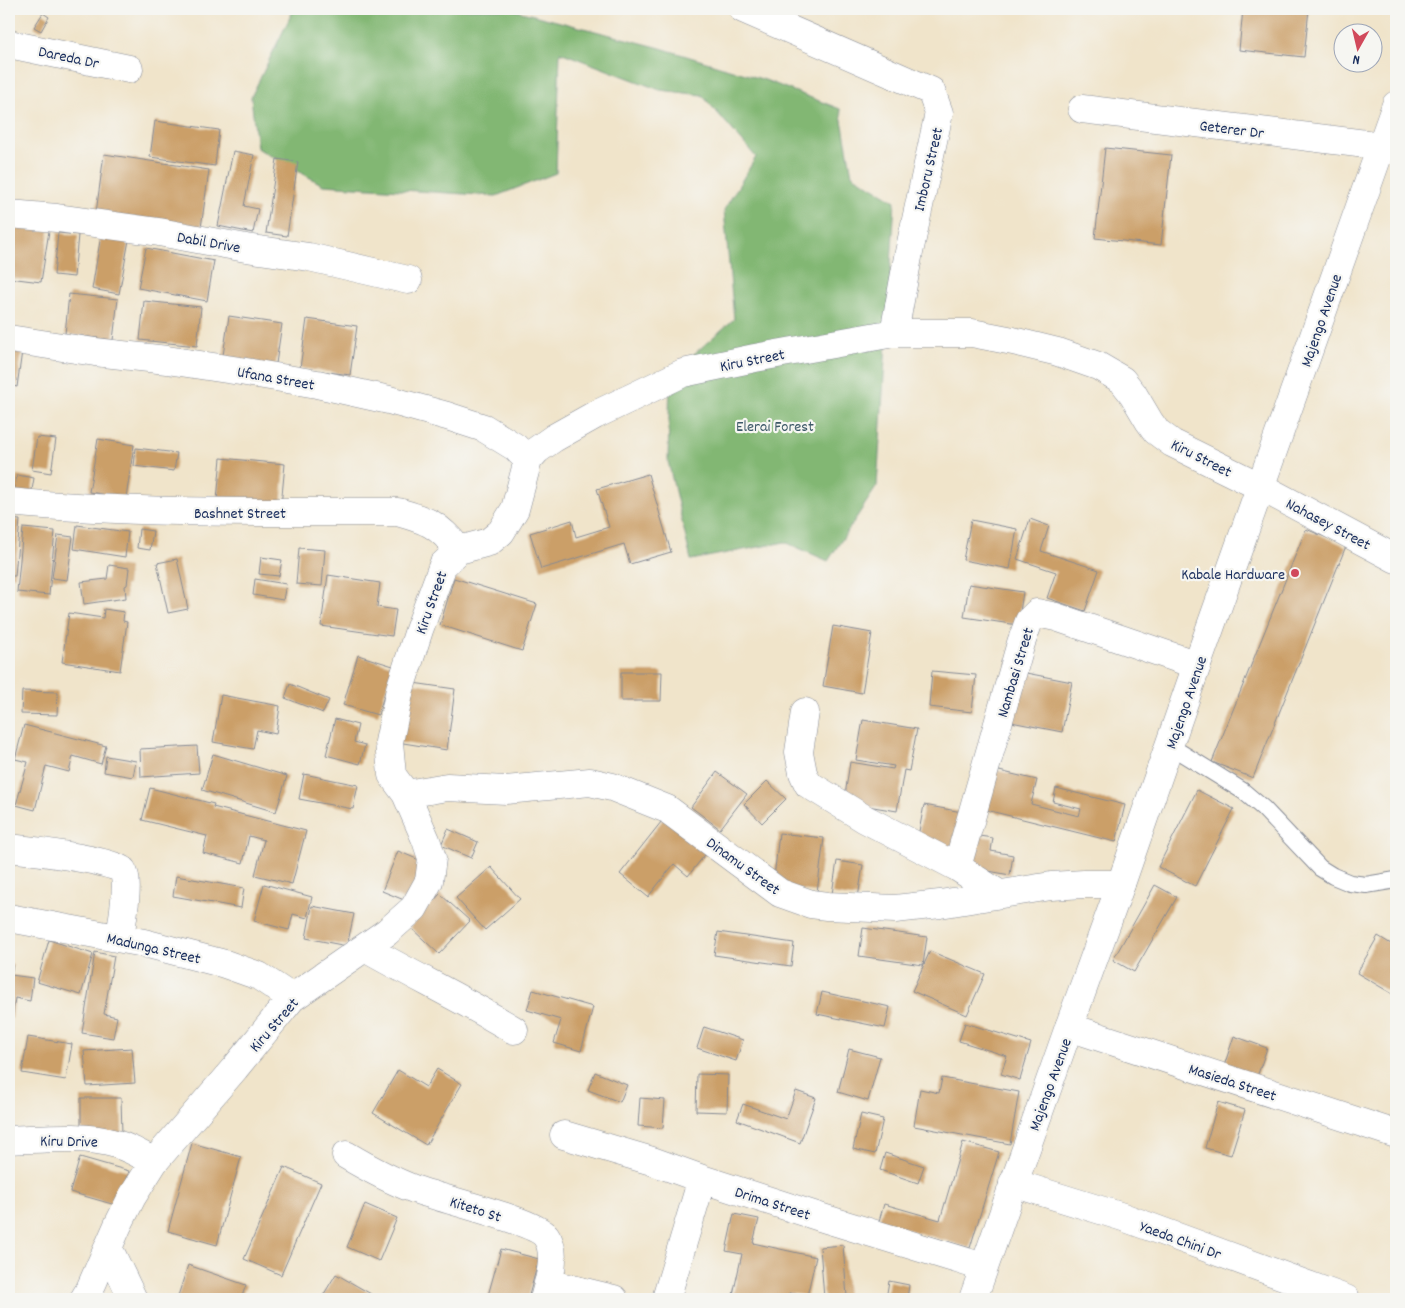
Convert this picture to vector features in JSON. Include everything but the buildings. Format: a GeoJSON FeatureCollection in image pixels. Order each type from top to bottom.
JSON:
{"type":"FeatureCollection","features":[{"type":"Feature","properties":{"kind":"street","name":"Imboru Street"},"geometry":{"type":"LineString","coordinates":[[742,9],[931,91],[939,114],[908,257],[894,333]]}},
{"type":"Feature","properties":{"kind":"street","name":"Dareda Dr"},"geometry":{"type":"LineString","coordinates":[[9,44],[129,69]]}},
{"type":"Feature","properties":{"kind":"street","name":"Majengo Avenue"},"geometry":{"type":"LineString","coordinates":[[973,1299],[1396,105]]}},
{"type":"Feature","properties":{"kind":"street","name":"Geterer Dr"},"geometry":{"type":"LineString","coordinates":[[1082,109],[1382,146]]}},
{"type":"Feature","properties":{"kind":"street","name":"Dabil Drive"},"geometry":{"type":"LineString","coordinates":[[9,214],[76,220],[159,232],[309,257],[408,280]]}},
{"type":"Feature","properties":{"kind":"street","name":"Kiru Street"},"geometry":{"type":"LineString","coordinates":[[528,460],[537,450],[554,438],[595,415],[683,373],[894,333],[972,333],[1058,352],[1098,366],[1122,380],[1156,431],[1172,443],[1261,487]]}},
{"type":"Feature","properties":{"kind":"street","name":"Ufana Street"},"geometry":{"type":"LineString","coordinates":[[9,339],[240,371],[317,384],[380,398],[484,428],[515,447],[528,460]]}},
{"type":"Feature","properties":{"kind":"street"},"geometry":{"type":"LineString","coordinates":[[459,550],[489,542],[501,532],[515,509],[528,460]]}},
{"type":"Feature","properties":{"kind":"street","name":"Nahasey Street"},"geometry":{"type":"LineString","coordinates":[[1261,487],[1396,559]]}},
{"type":"Feature","properties":{"kind":"street","name":"Bashnet Street"},"geometry":{"type":"LineString","coordinates":[[9,502],[59,507],[214,513],[398,512],[427,520],[446,534],[459,550]]}},
{"type":"Feature","properties":{"kind":"street","name":"Kiru Street"},"geometry":{"type":"LineString","coordinates":[[84,1299],[132,1197],[154,1162],[292,998],[387,932],[414,908],[429,881],[432,858],[406,794],[392,775],[389,742],[400,689],[419,630],[443,565],[459,550]]}},
{"type":"Feature","properties":{"kind":"street","name":"Nambasi Street"},"geometry":{"type":"LineString","coordinates":[[956,867],[991,751],[1020,643],[1029,621],[1037,613],[1056,617],[1198,664]]}},
{"type":"Feature","properties":{"kind":"street"},"geometry":{"type":"LineString","coordinates":[[805,712],[799,752],[803,773],[808,784],[865,819],[956,867],[999,894]]}},
{"type":"Feature","properties":{"kind":"street","name":"Dinamu Street"},"geometry":{"type":"LineString","coordinates":[[406,794],[447,787],[506,790],[590,782],[612,788],[668,809],[780,893],[811,904],[896,909],[940,904],[1051,886],[1121,884]]}},
{"type":"Feature","properties":{"kind":"street"},"geometry":{"type":"LineString","coordinates":[[9,848],[70,856],[112,865],[122,870],[125,876],[125,890],[120,938]]}},
{"type":"Feature","properties":{"kind":"street","name":"Madunga Street"},"geometry":{"type":"LineString","coordinates":[[9,918],[144,943],[225,964],[259,976],[292,998]]}},
{"type":"Feature","properties":{"kind":"street"},"geometry":{"type":"LineString","coordinates":[[365,948],[429,984],[476,1007],[514,1030]]}},
{"type":"Feature","properties":{"kind":"street","name":"Masieda Street"},"geometry":{"type":"LineString","coordinates":[[1069,1027],[1396,1134]]}},
{"type":"Feature","properties":{"kind":"street","name":"Drima Street"},"geometry":{"type":"LineString","coordinates":[[564,1135],[652,1161],[702,1180],[826,1220],[983,1267]]}},
{"type":"Feature","properties":{"kind":"street","name":"Kiru Drive"},"geometry":{"type":"LineString","coordinates":[[9,1140],[98,1140],[116,1144],[154,1162]]}},
{"type":"Feature","properties":{"kind":"street","name":"Kiteto St"},"geometry":{"type":"LineString","coordinates":[[346,1156],[376,1173],[416,1190],[477,1208],[541,1231],[546,1236],[551,1249],[546,1291]]}},
{"type":"Feature","properties":{"kind":"street"},"geometry":{"type":"LineString","coordinates":[[666,1299],[702,1180]]}},
{"type":"Feature","properties":{"kind":"street","name":"Yaeda Chini Dr"},"geometry":{"type":"LineString","coordinates":[[1013,1183],[1123,1218],[1346,1299]]}},
{"type":"Feature","properties":{"kind":"street"},"geometry":{"type":"LineString","coordinates":[[108,1247],[133,1299]]}},
{"type":"Feature","properties":{"kind":"street"},"geometry":{"type":"LineString","coordinates":[[546,1291],[614,1299]]}},
{"type":"Feature","properties":{"kind":"lane"},"geometry":{"type":"LineString","coordinates":[[1170,746],[1244,791],[1263,808],[1320,868],[1333,876],[1350,883],[1366,885],[1396,880]]}},
{"type":"Feature","properties":{"kind":"green space","name":"Elerai Forest"},"geometry":{"type":"Polygon","coordinates":[[[294,9],[510,9],[657,47],[765,80],[840,109],[852,175],[895,201],[877,486],[828,561],[785,542],[691,560],[668,461],[670,375],[734,319],[724,210],[756,157],[702,95],[660,90],[560,52],[556,173],[496,196],[323,185],[257,148],[251,97],[294,9]]]}},
{"type":"Feature","properties":{"kind":"place","name":"Kabale Hardware"},"geometry":{"type":"Point","coordinates":[1295,573]}}]}
